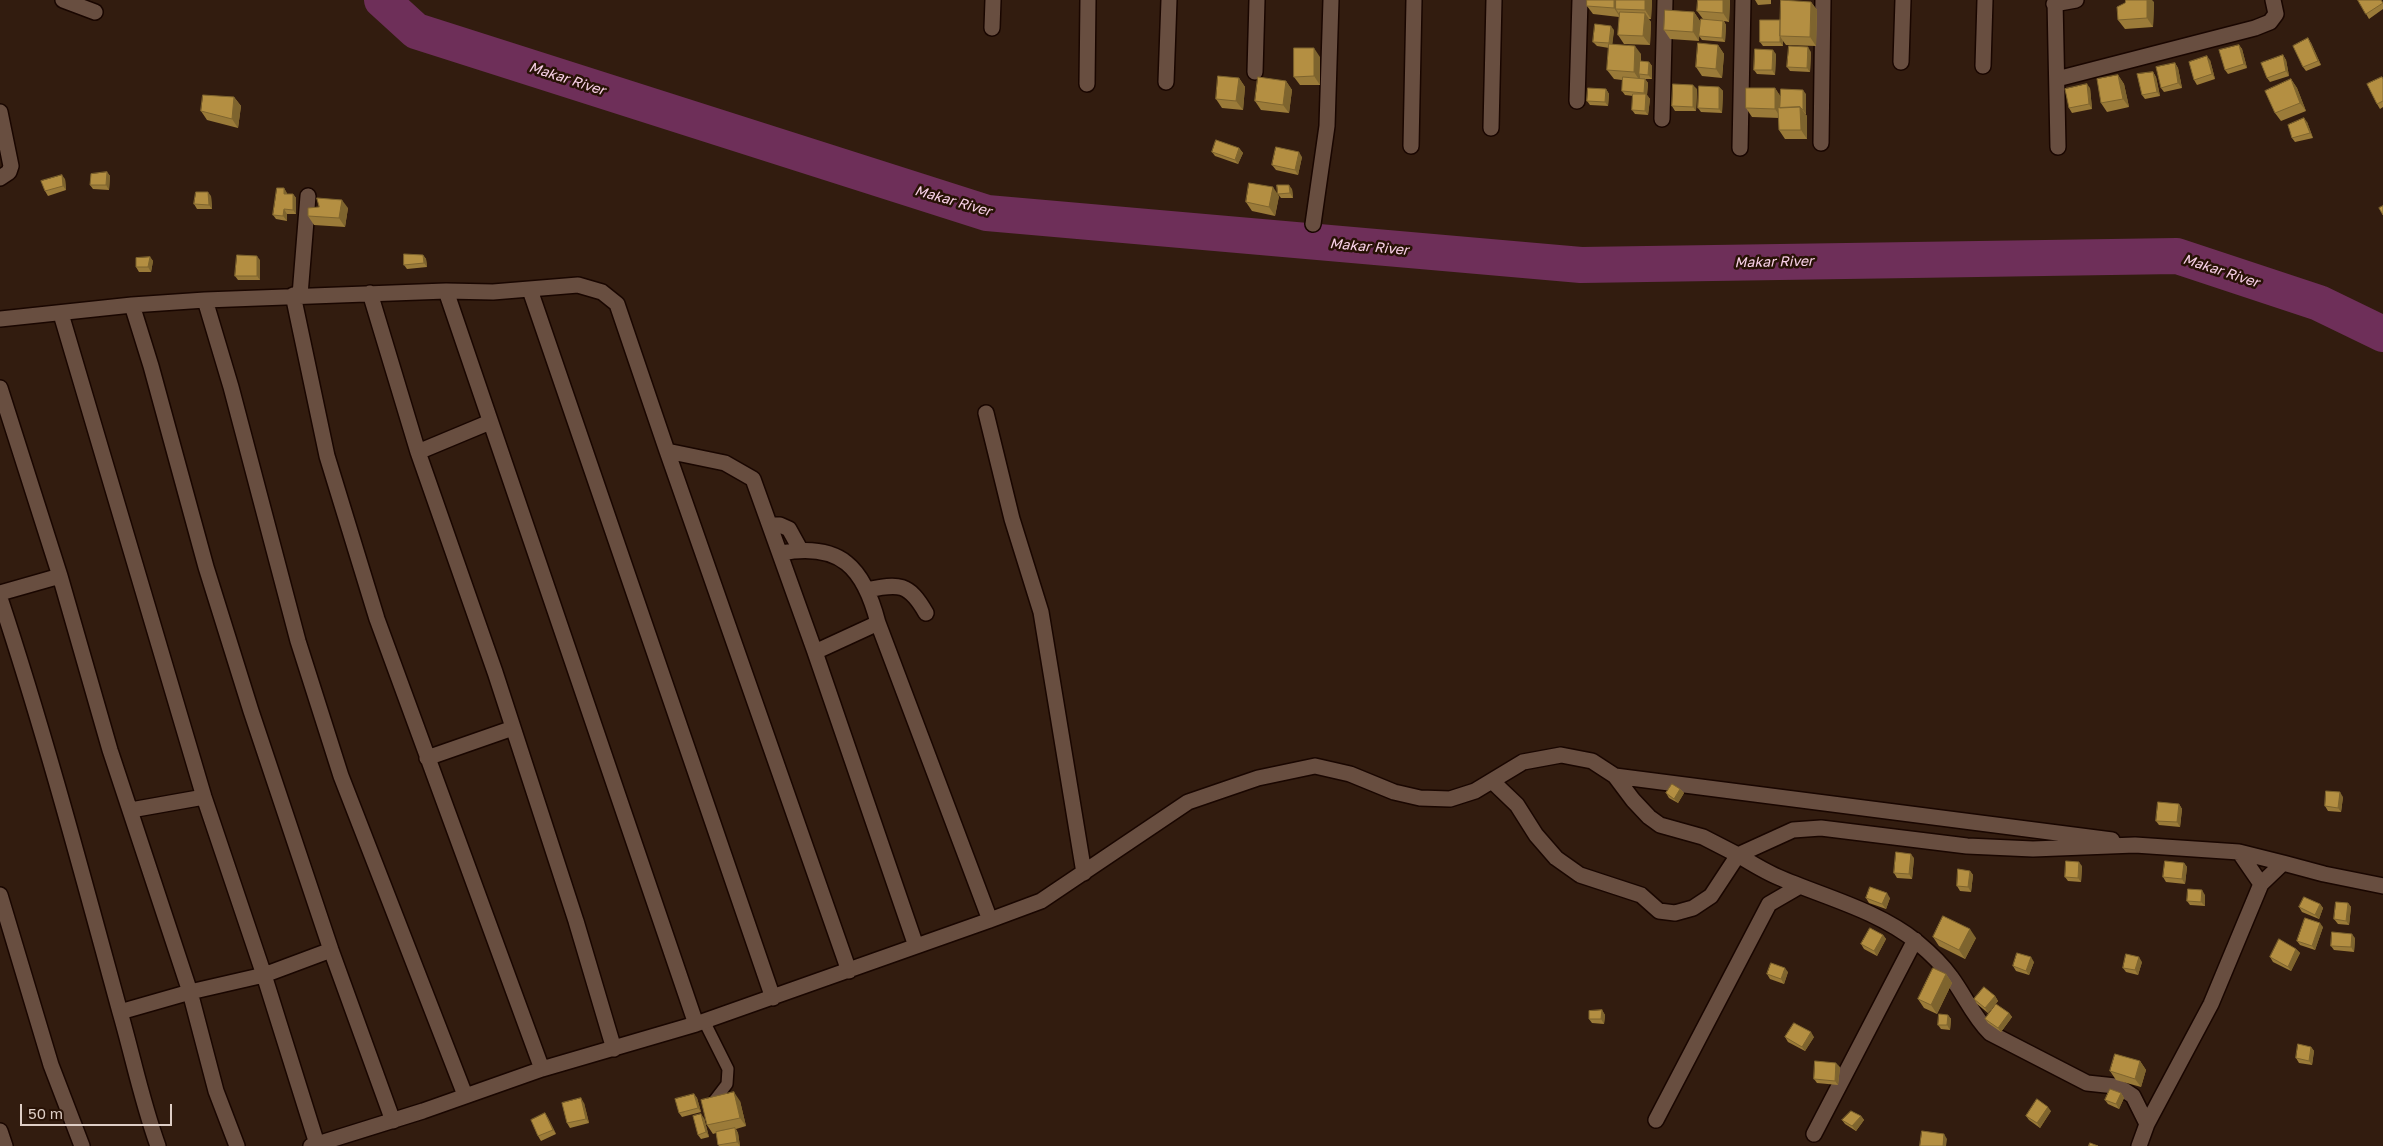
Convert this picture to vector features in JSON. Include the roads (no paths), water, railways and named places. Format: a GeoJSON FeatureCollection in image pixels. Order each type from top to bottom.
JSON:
{"type":"FeatureCollection","features":[{"type":"Feature","properties":{"kind":"street"},"geometry":{"type":"LineString","coordinates":[[63,0],[95,12]]}},
{"type":"Feature","properties":{"kind":"street"},"geometry":{"type":"LineString","coordinates":[[992,28],[993,0]]}},
{"type":"Feature","properties":{"kind":"street"},"geometry":{"type":"LineString","coordinates":[[1087,84],[1088,0]]}},
{"type":"Feature","properties":{"kind":"street"},"geometry":{"type":"LineString","coordinates":[[1166,82],[1169,0]]}},
{"type":"Feature","properties":{"kind":"street"},"geometry":{"type":"LineString","coordinates":[[1255,72],[1257,0]]}},
{"type":"Feature","properties":{"kind":"street"},"geometry":{"type":"LineString","coordinates":[[1314,224],[1327,126],[1331,0]]}},
{"type":"Feature","properties":{"kind":"street"},"geometry":{"type":"LineString","coordinates":[[1411,146],[1414,0]]}},
{"type":"Feature","properties":{"kind":"street"},"geometry":{"type":"LineString","coordinates":[[1491,128],[1494,0]]}},
{"type":"Feature","properties":{"kind":"street"},"geometry":{"type":"LineString","coordinates":[[1577,101],[1580,0]]}},
{"type":"Feature","properties":{"kind":"street"},"geometry":{"type":"LineString","coordinates":[[1662,119],[1665,0]]}},
{"type":"Feature","properties":{"kind":"street"},"geometry":{"type":"LineString","coordinates":[[1740,148],[1743,0]]}},
{"type":"Feature","properties":{"kind":"street"},"geometry":{"type":"LineString","coordinates":[[1821,143],[1823,0]]}},
{"type":"Feature","properties":{"kind":"street"},"geometry":{"type":"LineString","coordinates":[[1901,62],[1903,0]]}},
{"type":"Feature","properties":{"kind":"street"},"geometry":{"type":"LineString","coordinates":[[1983,66],[1984,0]]}},
{"type":"Feature","properties":{"kind":"street"},"geometry":{"type":"LineString","coordinates":[[2058,147],[2054,2],[2076,0]]}},
{"type":"Feature","properties":{"kind":"street"},"geometry":{"type":"LineString","coordinates":[[2057,79],[2255,28],[2270,22],[2276,14],[2273,0]]}},
{"type":"Feature","properties":{"kind":"street"},"geometry":{"type":"LineString","coordinates":[[0,112],[11,166],[9,172],[0,178]]}},
{"type":"Feature","properties":{"kind":"street"},"geometry":{"type":"LineString","coordinates":[[308,196],[297,295],[327,456],[377,619],[542,1069]]}},
{"type":"Feature","properties":{"kind":"street"},"geometry":{"type":"LineString","coordinates":[[0,319],[61,314],[132,304],[297,295],[446,291],[493,292],[578,285],[602,292],[617,304],[849,971]]}},
{"type":"Feature","properties":{"kind":"street"},"geometry":{"type":"LineString","coordinates":[[530,290],[773,998]]}},
{"type":"Feature","properties":{"kind":"street"},"geometry":{"type":"LineString","coordinates":[[446,291],[700,1023]]}},
{"type":"Feature","properties":{"kind":"street"},"geometry":{"type":"LineString","coordinates":[[370,293],[418,452],[513,728],[576,921],[614,1049]]}},
{"type":"Feature","properties":{"kind":"street"},"geometry":{"type":"LineString","coordinates":[[206,300],[232,387],[298,641],[341,776],[465,1095]]}},
{"type":"Feature","properties":{"kind":"street"},"geometry":{"type":"LineString","coordinates":[[132,304],[151,366],[208,576],[251,711],[331,950],[393,1121]]}},
{"type":"Feature","properties":{"kind":"street"},"geometry":{"type":"LineString","coordinates":[[61,314],[204,797],[264,976],[314,1145],[393,1121],[542,1069],[700,1023],[1041,901],[1084,873],[1137,834],[1188,802],[1258,778],[1315,766],[1350,774],[1394,792],[1420,798],[1450,799],[1475,791],[1522,762],[1561,755],[1592,761],[1615,776],[1633,800],[1649,817],[1660,825],[1703,837],[1777,877],[1859,910],[1915,940],[1933,956],[1952,978],[1977,1021],[1990,1033],[2087,1083],[2115,1086],[2124,1090],[2133,1096],[2147,1124]]}},
{"type":"Feature","properties":{"kind":"street"},"geometry":{"type":"LineString","coordinates":[[0,388],[60,576],[110,750],[132,810],[190,992],[216,1090],[236,1146]]}},
{"type":"Feature","properties":{"kind":"street"},"geometry":{"type":"LineString","coordinates":[[986,413],[1012,519],[1041,612],[1084,873]]}},
{"type":"Feature","properties":{"kind":"street"},"geometry":{"type":"LineString","coordinates":[[418,452],[490,422]]}},
{"type":"Feature","properties":{"kind":"street"},"geometry":{"type":"LineString","coordinates":[[667,451],[725,463],[744,472],[753,479],[781,553],[916,946]]}},
{"type":"Feature","properties":{"kind":"street"},"geometry":{"type":"LineString","coordinates":[[770,526],[780,525],[789,528],[800,549]]}},
{"type":"Feature","properties":{"kind":"street"},"geometry":{"type":"LineString","coordinates":[[781,553],[800,549],[815,550],[838,557],[856,570],[867,590],[990,920]]}},
{"type":"Feature","properties":{"kind":"street"},"geometry":{"type":"LineString","coordinates":[[0,592],[60,576]]}},
{"type":"Feature","properties":{"kind":"street"},"geometry":{"type":"LineString","coordinates":[[867,590],[886,586],[905,588],[915,594],[926,612]]}},
{"type":"Feature","properties":{"kind":"street"},"geometry":{"type":"LineString","coordinates":[[0,598],[29,687],[120,1012],[136,1078],[158,1146]]}},
{"type":"Feature","properties":{"kind":"street"},"geometry":{"type":"LineString","coordinates":[[815,652],[878,623]]}},
{"type":"Feature","properties":{"kind":"street"},"geometry":{"type":"LineString","coordinates":[[428,758],[513,728]]}},
{"type":"Feature","properties":{"kind":"street"},"geometry":{"type":"LineString","coordinates":[[1615,776],[2168,847]]}},
{"type":"Feature","properties":{"kind":"street"},"geometry":{"type":"LineString","coordinates":[[1492,781],[1518,804],[1536,835],[1556,858],[1580,875],[1640,895],[1659,910],[1675,913],[1693,908],[1711,896],[1738,855],[1792,830],[1821,828],[1966,846],[2078,848],[2135,845],[2239,852],[2324,874],[2383,886]]}},
{"type":"Feature","properties":{"kind":"street"},"geometry":{"type":"LineString","coordinates":[[132,810],[204,797]]}},
{"type":"Feature","properties":{"kind":"street"},"geometry":{"type":"LineString","coordinates":[[2239,852],[2261,884]]}},
{"type":"Feature","properties":{"kind":"street"},"geometry":{"type":"LineString","coordinates":[[2139,1146],[2147,1124],[2211,1004],[2261,884],[2283,863]]}},
{"type":"Feature","properties":{"kind":"street"},"geometry":{"type":"LineString","coordinates":[[1656,1120],[1769,904],[1800,886]]}},
{"type":"Feature","properties":{"kind":"street"},"geometry":{"type":"LineString","coordinates":[[0,895],[51,1065],[82,1146]]}},
{"type":"Feature","properties":{"kind":"street"},"geometry":{"type":"LineString","coordinates":[[1814,1134],[1915,940]]}},
{"type":"Feature","properties":{"kind":"street"},"geometry":{"type":"LineString","coordinates":[[120,1012],[190,992],[264,976],[331,950]]}},
{"type":"Feature","properties":{"kind":"street"},"geometry":{"type":"LineString","coordinates":[[0,1131],[6,1146]]}},
{"type":"Feature","properties":{"kind":"lane"},"geometry":{"type":"LineString","coordinates":[[700,1023],[728,1069],[726,1084],[714,1101]]}},
{"type":"Feature","properties":{"kind":"waterway","name":"Makar River"},"geometry":{"type":"LineString","coordinates":[[382,0],[416,31],[987,213],[1581,265],[2177,256],[2319,303],[2383,334]]}}]}
